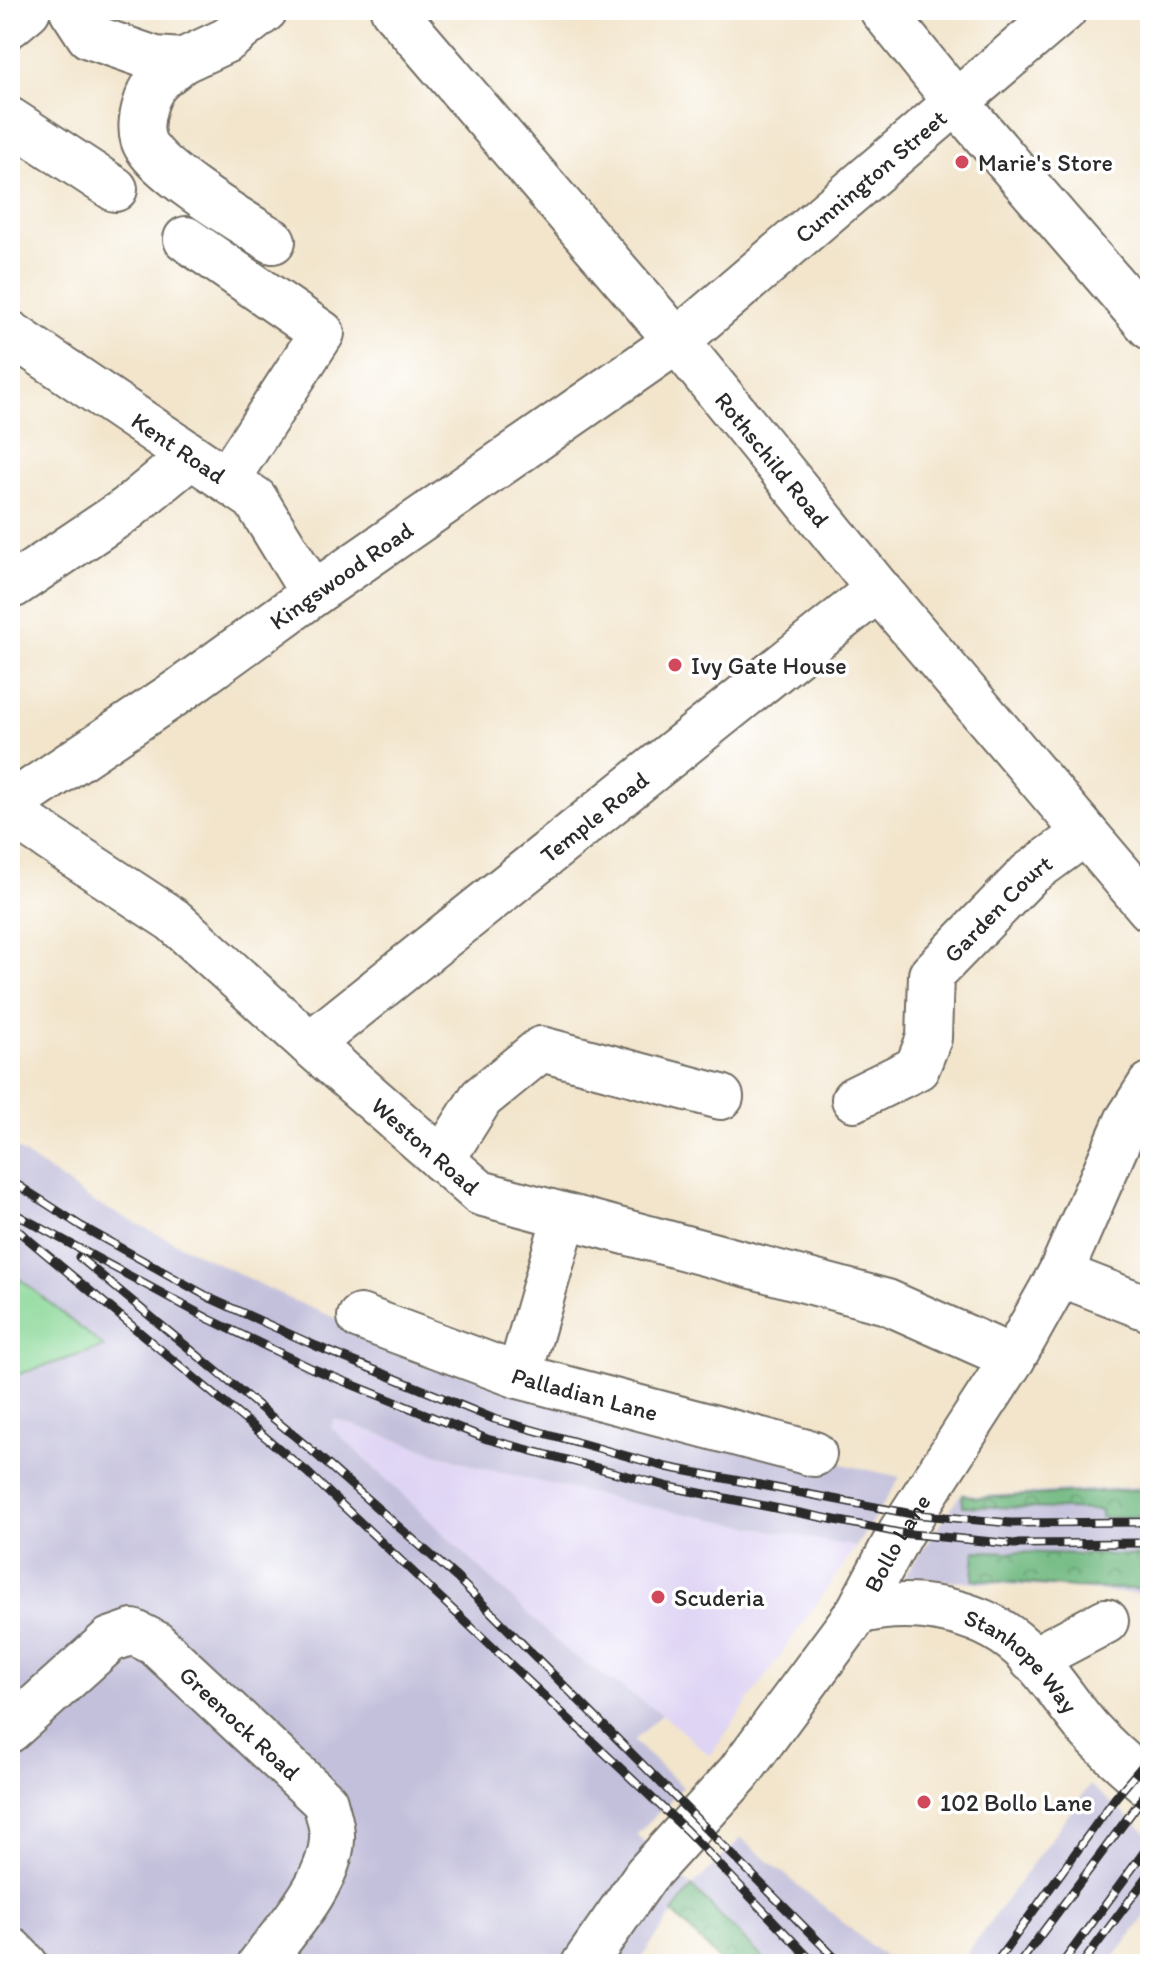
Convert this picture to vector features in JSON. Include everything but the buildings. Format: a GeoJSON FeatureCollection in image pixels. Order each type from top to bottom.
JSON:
{"type":"FeatureCollection","features":[{"type":"Feature","properties":{"kind":"street"},"geometry":{"type":"LineString","coordinates":[[10,25],[28,10]]}},
{"type":"Feature","properties":{"kind":"street"},"geometry":{"type":"LineString","coordinates":[[265,10],[227,40],[182,61],[157,82],[142,120],[143,140],[152,156],[202,196],[273,241]]}},
{"type":"Feature","properties":{"kind":"street","name":"Rothschild Road"},"geometry":{"type":"LineString","coordinates":[[393,10],[677,341],[878,589],[1150,909]]}},
{"type":"Feature","properties":{"kind":"street"},"geometry":{"type":"LineString","coordinates":[[882,10],[956,102],[1150,327]]}},
{"type":"Feature","properties":{"kind":"street","name":"Cunnington Street"},"geometry":{"type":"LineString","coordinates":[[677,341],[1064,10]]}},
{"type":"Feature","properties":{"kind":"street"},"geometry":{"type":"LineString","coordinates":[[81,23],[155,59],[182,61]]}},
{"type":"Feature","properties":{"kind":"street"},"geometry":{"type":"LineString","coordinates":[[10,120],[115,189]]}},
{"type":"Feature","properties":{"kind":"street"},"geometry":{"type":"LineString","coordinates":[[186,239],[322,333],[227,479]]}},
{"type":"Feature","properties":{"kind":"street","name":"Kent Road"},"geometry":{"type":"LineString","coordinates":[[10,333],[255,499],[313,594]]}},
{"type":"Feature","properties":{"kind":"street","name":"Kingswood Road"},"geometry":{"type":"LineString","coordinates":[[10,812],[20,798],[179,691],[677,341]]}},
{"type":"Feature","properties":{"kind":"street"},"geometry":{"type":"LineString","coordinates":[[10,582],[14,585],[127,509],[191,456]]}},
{"type":"Feature","properties":{"kind":"street","name":"Temple Road"},"geometry":{"type":"LineString","coordinates":[[310,1044],[878,589]]}},
{"type":"Feature","properties":{"kind":"street","name":"Weston Road"},"geometry":{"type":"LineString","coordinates":[[10,812],[173,920],[480,1193],[887,1302],[1013,1358]]}},
{"type":"Feature","properties":{"kind":"street","name":"Garden Court"},"geometry":{"type":"LineString","coordinates":[[854,1099],[917,1068],[929,1038],[931,975],[1029,874],[1085,833]]}},
{"type":"Feature","properties":{"kind":"street"},"geometry":{"type":"LineString","coordinates":[[442,1160],[481,1098],[541,1049],[721,1097]]}},
{"type":"Feature","properties":{"kind":"street","name":"Bollo Lane"},"geometry":{"type":"LineString","coordinates":[[584,1964],[646,1875],[738,1774],[858,1612],[900,1533],[1013,1358],[1060,1274],[1127,1121],[1150,1085]]}},
{"type":"Feature","properties":{"kind":"street"},"geometry":{"type":"LineString","coordinates":[[519,1376],[565,1216]]}},
{"type":"Feature","properties":{"kind":"street"},"geometry":{"type":"LineString","coordinates":[[1060,1274],[1150,1309]]}},
{"type":"Feature","properties":{"kind":"street","name":"Palladian Lane"},"geometry":{"type":"LineString","coordinates":[[360,1317],[519,1376],[814,1454]]}},
{"type":"Feature","properties":{"kind":"street","name":"Stanhope Way"},"geometry":{"type":"LineString","coordinates":[[858,1612],[877,1607],[906,1606],[941,1610],[985,1623],[1020,1646],[1106,1747],[1150,1786]]}},
{"type":"Feature","properties":{"kind":"street"},"geometry":{"type":"LineString","coordinates":[[1032,1660],[1106,1621]]}},
{"type":"Feature","properties":{"kind":"street","name":"Greenock Road"},"geometry":{"type":"LineString","coordinates":[[10,1730],[110,1640],[133,1632],[155,1643],[303,1781],[325,1802],[332,1836],[329,1862],[303,1908],[260,1964]]}},
{"type":"Feature","properties":{"kind":"street"},"geometry":{"type":"LineString","coordinates":[[10,1949],[25,1964]]}},
{"type":"Feature","properties":{"kind":"shaded area"},"geometry":{"type":"Polygon","coordinates":[[[10,1144],[93,1202],[292,1300],[509,1390],[900,1477],[856,1547],[635,1504],[478,1467],[335,1419],[331,1427],[568,1652],[662,1714],[633,1741],[683,1787],[636,1835],[692,1887],[637,1964],[10,1964],[10,1377],[103,1347],[10,1271],[10,1144]]]}},
{"type":"Feature","properties":{"kind":"shaded area"},"geometry":{"type":"Polygon","coordinates":[[[334,1419],[478,1467],[635,1504],[856,1547],[710,1756],[662,1714],[568,1652],[331,1427],[334,1419]]]}},
{"type":"Feature","properties":{"kind":"shaded area"},"geometry":{"type":"Polygon","coordinates":[[[1150,1486],[1150,1595],[904,1577],[962,1492],[978,1496],[1150,1486]]]}},
{"type":"Feature","properties":{"kind":"shaded area"},"geometry":{"type":"Polygon","coordinates":[[[1090,1785],[1150,1835],[1150,1910],[1109,1964],[959,1964],[1090,1785]]]}},
{"type":"Feature","properties":{"kind":"shaded area"},"geometry":{"type":"Polygon","coordinates":[[[741,1838],[893,1964],[769,1964],[692,1887],[741,1838]]]}},
{"type":"Feature","properties":{"kind":"green space"},"geometry":{"type":"Polygon","coordinates":[[[10,1271],[104,1347],[10,1377],[10,1271]]]}},
{"type":"Feature","properties":{"kind":"green space"},"geometry":{"type":"Polygon","coordinates":[[[1150,1489],[1150,1516],[1101,1518],[1101,1510],[963,1506],[962,1494],[978,1498],[1150,1489]]]}},
{"type":"Feature","properties":{"kind":"green space"},"geometry":{"type":"Polygon","coordinates":[[[975,1551],[1150,1556],[1150,1589],[1075,1588],[973,1579],[975,1551]]]}},
{"type":"Feature","properties":{"kind":"green space"},"geometry":{"type":"Polygon","coordinates":[[[692,1887],[769,1964],[723,1964],[673,1913],[692,1887]]]}},
{"type":"Feature","properties":{"kind":"railway"},"geometry":{"type":"LineString","coordinates":[[10,1180],[81,1226],[212,1299],[316,1346],[494,1419],[666,1467],[912,1514],[1010,1523],[1150,1522]]}},
{"type":"Feature","properties":{"kind":"railway"},"geometry":{"type":"LineString","coordinates":[[10,1211],[209,1319],[311,1368],[487,1439],[670,1487],[900,1533],[1014,1544],[1150,1543]]}},
{"type":"Feature","properties":{"kind":"railway"},"geometry":{"type":"LineString","coordinates":[[10,1224],[307,1472],[686,1830],[815,1964]]}},
{"type":"Feature","properties":{"kind":"railway"},"geometry":{"type":"LineString","coordinates":[[79,1257],[309,1448],[457,1578],[841,1964]]}},
{"type":"Feature","properties":{"kind":"railway"},"geometry":{"type":"LineString","coordinates":[[995,1964],[1116,1797],[1150,1757]]}},
{"type":"Feature","properties":{"kind":"railway"},"geometry":{"type":"LineString","coordinates":[[1019,1964],[1150,1788]]}},
{"type":"Feature","properties":{"kind":"railway"},"geometry":{"type":"LineString","coordinates":[[1062,1964],[1150,1844]]}},
{"type":"Feature","properties":{"kind":"railway"},"geometry":{"type":"LineString","coordinates":[[1082,1964],[1150,1873]]}},
{"type":"Feature","properties":{"kind":"place","name":"Marie's Store"},"geometry":{"type":"Point","coordinates":[962,162]}},
{"type":"Feature","properties":{"kind":"place","name":"Ivy Gate House"},"geometry":{"type":"Point","coordinates":[675,665]}},
{"type":"Feature","properties":{"kind":"place","name":"Scuderia"},"geometry":{"type":"Point","coordinates":[658,1597]}},
{"type":"Feature","properties":{"kind":"place","name":"102 Bollo Lane"},"geometry":{"type":"Point","coordinates":[924,1802]}}]}
